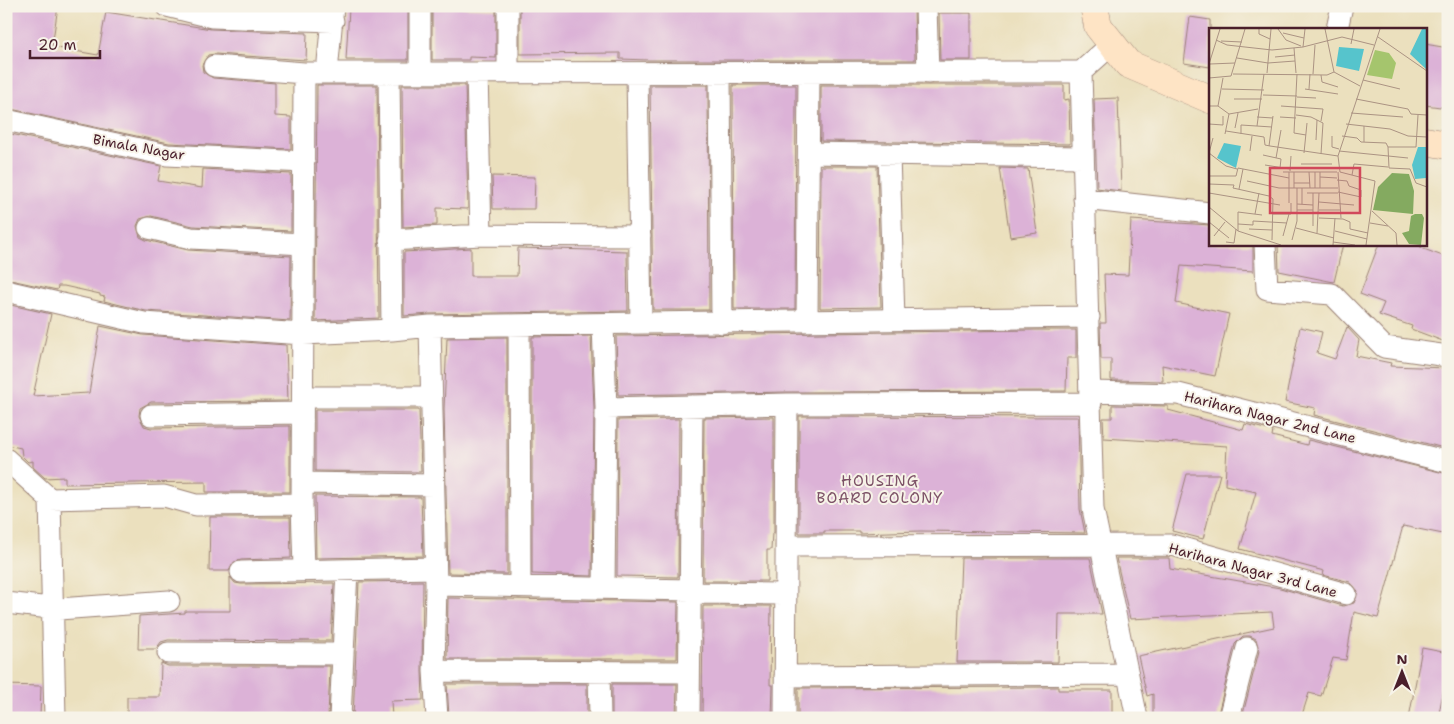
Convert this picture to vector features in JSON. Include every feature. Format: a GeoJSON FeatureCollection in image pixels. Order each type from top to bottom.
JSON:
{"type":"FeatureCollection","features":[{"type":"Feature","properties":{"kind":"street"},"geometry":{"type":"LineString","coordinates":[[168,6],[212,17],[333,14],[327,73]]}},
{"type":"Feature","properties":{"kind":"street"},"geometry":{"type":"LineString","coordinates":[[420,6],[420,73]]}},
{"type":"Feature","properties":{"kind":"street"},"geometry":{"type":"LineString","coordinates":[[508,6],[508,73]]}},
{"type":"Feature","properties":{"kind":"street"},"geometry":{"type":"LineString","coordinates":[[926,6],[928,73]]}},
{"type":"Feature","properties":{"kind":"street"},"geometry":{"type":"LineString","coordinates":[[1094,6],[1098,26],[1128,64],[1209,98]]}},
{"type":"Feature","properties":{"kind":"street"},"geometry":{"type":"LineString","coordinates":[[1337,28],[1342,6]]}},
{"type":"Feature","properties":{"kind":"street"},"geometry":{"type":"LineString","coordinates":[[214,66],[304,73],[1081,72],[1112,44]]}},
{"type":"Feature","properties":{"kind":"street"},"geometry":{"type":"LineString","coordinates":[[1081,72],[1084,199],[1090,317],[1090,397],[1094,509],[1137,718]]}},
{"type":"Feature","properties":{"kind":"street"},"geometry":{"type":"LineString","coordinates":[[304,73],[302,483],[304,569]]}},
{"type":"Feature","properties":{"kind":"street"},"geometry":{"type":"LineString","coordinates":[[389,73],[392,330]]}},
{"type":"Feature","properties":{"kind":"street"},"geometry":{"type":"LineString","coordinates":[[477,73],[481,235]]}},
{"type":"Feature","properties":{"kind":"street"},"geometry":{"type":"LineString","coordinates":[[720,73],[722,323]]}},
{"type":"Feature","properties":{"kind":"street"},"geometry":{"type":"LineString","coordinates":[[806,322],[810,153],[809,73]]}},
{"type":"Feature","properties":{"kind":"street"},"geometry":{"type":"LineString","coordinates":[[637,74],[641,322]]}},
{"type":"Feature","properties":{"kind":"street","name":"Bimala Nagar"},"geometry":{"type":"LineString","coordinates":[[6,120],[167,155],[304,162]]}},
{"type":"Feature","properties":{"kind":"street"},"geometry":{"type":"LineString","coordinates":[[1426,141],[1448,145]]}},
{"type":"Feature","properties":{"kind":"street"},"geometry":{"type":"LineString","coordinates":[[810,153],[1083,157]]}},
{"type":"Feature","properties":{"kind":"street"},"geometry":{"type":"LineString","coordinates":[[889,154],[894,320]]}},
{"type":"Feature","properties":{"kind":"street"},"geometry":{"type":"LineString","coordinates":[[1084,199],[1209,213]]}},
{"type":"Feature","properties":{"kind":"street"},"geometry":{"type":"LineString","coordinates":[[149,228],[191,238],[304,244]]}},
{"type":"Feature","properties":{"kind":"street"},"geometry":{"type":"LineString","coordinates":[[390,240],[481,235],[640,236]]}},
{"type":"Feature","properties":{"kind":"street"},"geometry":{"type":"LineString","coordinates":[[1265,245],[1267,290],[1332,294],[1384,347],[1448,356]]}},
{"type":"Feature","properties":{"kind":"street"},"geometry":{"type":"LineString","coordinates":[[6,292],[144,323],[304,334],[392,330],[430,326],[1090,317]]}},
{"type":"Feature","properties":{"kind":"street"},"geometry":{"type":"LineString","coordinates":[[602,324],[606,408],[604,588]]}},
{"type":"Feature","properties":{"kind":"street"},"geometry":{"type":"LineString","coordinates":[[519,325],[520,587]]}},
{"type":"Feature","properties":{"kind":"street"},"geometry":{"type":"LineString","coordinates":[[430,326],[435,576],[434,671],[437,718]]}},
{"type":"Feature","properties":{"kind":"street","name":"Harihara Nagar 2nd Lane"},"geometry":{"type":"LineString","coordinates":[[606,408],[1178,394],[1448,462]]}},
{"type":"Feature","properties":{"kind":"street"},"geometry":{"type":"LineString","coordinates":[[151,415],[430,396]]}},
{"type":"Feature","properties":{"kind":"street"},"geometry":{"type":"LineString","coordinates":[[784,718],[787,404]]}},
{"type":"Feature","properties":{"kind":"street"},"geometry":{"type":"LineString","coordinates":[[689,718],[692,406]]}},
{"type":"Feature","properties":{"kind":"street"},"geometry":{"type":"LineString","coordinates":[[6,459],[50,499],[164,496],[196,505],[302,504]]}},
{"type":"Feature","properties":{"kind":"street"},"geometry":{"type":"LineString","coordinates":[[302,483],[433,485]]}},
{"type":"Feature","properties":{"kind":"street"},"geometry":{"type":"LineString","coordinates":[[50,499],[55,718]]}},
{"type":"Feature","properties":{"kind":"street","name":"Harihara Nagar 3rd Lane"},"geometry":{"type":"LineString","coordinates":[[786,546],[1172,545],[1346,594]]}},
{"type":"Feature","properties":{"kind":"street"},"geometry":{"type":"LineString","coordinates":[[241,572],[304,569],[347,570],[435,576],[520,587],[785,594]]}},
{"type":"Feature","properties":{"kind":"street"},"geometry":{"type":"LineString","coordinates":[[340,718],[347,570]]}},
{"type":"Feature","properties":{"kind":"street"},"geometry":{"type":"LineString","coordinates":[[6,602],[59,609],[169,601]]}},
{"type":"Feature","properties":{"kind":"street"},"geometry":{"type":"LineString","coordinates":[[1229,718],[1247,648]]}},
{"type":"Feature","properties":{"kind":"street"},"geometry":{"type":"LineString","coordinates":[[168,653],[344,654]]}},
{"type":"Feature","properties":{"kind":"street"},"geometry":{"type":"LineString","coordinates":[[434,671],[690,672]]}},
{"type":"Feature","properties":{"kind":"street"},"geometry":{"type":"LineString","coordinates":[[599,671],[600,718]]}},
{"type":"Feature","properties":{"kind":"street"},"geometry":{"type":"LineString","coordinates":[[785,676],[1128,674]]}},
{"type":"Feature","properties":{"kind":"building"},"geometry":{"type":"Polygon","coordinates":[[[6,6],[58,6],[52,47],[98,55],[106,12],[211,29],[307,33],[306,60],[215,54],[208,55],[202,65],[203,72],[213,78],[275,83],[275,116],[291,117],[291,149],[169,143],[6,108],[6,6]]]}},
{"type":"Feature","properties":{"kind":"building"},"geometry":{"type":"Polygon","coordinates":[[[384,6],[408,6],[408,60],[346,60],[349,8],[384,10],[384,6]]]}},
{"type":"Feature","properties":{"kind":"building"},"geometry":{"type":"Polygon","coordinates":[[[432,6],[496,9],[496,58],[469,57],[469,60],[432,60],[432,6]]]}},
{"type":"Feature","properties":{"kind":"building"},"geometry":{"type":"Polygon","coordinates":[[[520,6],[914,6],[915,60],[648,60],[620,59],[620,53],[520,54],[520,6]]]}},
{"type":"Feature","properties":{"kind":"building"},"geometry":{"type":"Polygon","coordinates":[[[939,13],[971,13],[971,60],[940,60],[939,13]]]}},
{"type":"Feature","properties":{"kind":"building"},"geometry":{"type":"Polygon","coordinates":[[[1190,17],[1210,20],[1209,67],[1184,63],[1190,17]]]}},
{"type":"Feature","properties":{"kind":"building"},"geometry":{"type":"Polygon","coordinates":[[[1426,44],[1448,48],[1448,108],[1426,105],[1426,44]]]}},
{"type":"Feature","properties":{"kind":"building"},"geometry":{"type":"Polygon","coordinates":[[[317,85],[377,85],[379,318],[315,321],[317,85]]]}},
{"type":"Feature","properties":{"kind":"building"},"geometry":{"type":"Polygon","coordinates":[[[402,85],[465,85],[468,209],[437,208],[437,225],[403,227],[402,85]]]}},
{"type":"Feature","properties":{"kind":"building"},"geometry":{"type":"Polygon","coordinates":[[[650,85],[708,85],[709,310],[653,310],[650,85]]]}},
{"type":"Feature","properties":{"kind":"building"},"geometry":{"type":"Polygon","coordinates":[[[733,85],[796,85],[795,309],[734,309],[733,85]]]}},
{"type":"Feature","properties":{"kind":"building"},"geometry":{"type":"Polygon","coordinates":[[[821,85],[1064,85],[1064,100],[1069,99],[1070,144],[821,141],[821,85]]]}},
{"type":"Feature","properties":{"kind":"building"},"geometry":{"type":"Polygon","coordinates":[[[1118,98],[1121,191],[1097,188],[1094,99],[1118,98]]]}},
{"type":"Feature","properties":{"kind":"building"},"geometry":{"type":"Polygon","coordinates":[[[6,133],[161,166],[158,181],[202,188],[203,169],[291,174],[291,231],[193,226],[151,216],[140,219],[137,226],[140,237],[146,240],[188,250],[291,256],[290,321],[146,311],[104,301],[105,297],[100,296],[100,294],[64,286],[58,286],[57,290],[6,279],[6,133]]]}},
{"type":"Feature","properties":{"kind":"building"},"geometry":{"type":"Polygon","coordinates":[[[821,166],[877,166],[881,307],[820,308],[821,166]]]}},
{"type":"Feature","properties":{"kind":"building"},"geometry":{"type":"Polygon","coordinates":[[[1000,168],[1028,169],[1037,233],[1010,237],[1000,168]]]}},
{"type":"Feature","properties":{"kind":"building"},"geometry":{"type":"Polygon","coordinates":[[[492,176],[535,177],[534,209],[493,209],[492,176]]]}},
{"type":"Feature","properties":{"kind":"building"},"geometry":{"type":"Polygon","coordinates":[[[1131,220],[1209,225],[1209,245],[1253,245],[1253,271],[1181,266],[1176,303],[1229,314],[1215,376],[1162,365],[1163,381],[1111,380],[1111,359],[1101,359],[1100,323],[1106,323],[1104,274],[1128,275],[1131,220]]]}},
{"type":"Feature","properties":{"kind":"building"},"geometry":{"type":"Polygon","coordinates":[[[1278,245],[1343,245],[1334,282],[1279,271],[1278,245]]]}},
{"type":"Feature","properties":{"kind":"building"},"geometry":{"type":"Polygon","coordinates":[[[1379,245],[1422,245],[1421,248],[1448,258],[1448,343],[1411,329],[1412,326],[1379,315],[1384,303],[1360,294],[1379,245]]]}},
{"type":"Feature","properties":{"kind":"building"},"geometry":{"type":"Polygon","coordinates":[[[471,248],[471,276],[517,276],[518,248],[627,251],[628,311],[404,316],[404,252],[471,248]]]}},
{"type":"Feature","properties":{"kind":"building"},"geometry":{"type":"Polygon","coordinates":[[[6,304],[51,314],[33,396],[89,393],[100,326],[143,335],[286,345],[288,401],[151,402],[140,408],[139,416],[144,426],[151,428],[290,426],[290,492],[206,492],[206,482],[65,484],[65,477],[45,478],[33,467],[33,461],[28,462],[22,456],[21,448],[6,445],[6,304]]]}},
{"type":"Feature","properties":{"kind":"building"},"geometry":{"type":"Polygon","coordinates":[[[1300,327],[1322,332],[1317,353],[1335,359],[1347,327],[1359,340],[1356,356],[1391,363],[1390,366],[1448,368],[1448,449],[1314,415],[1315,408],[1285,402],[1300,327]]]}},
{"type":"Feature","properties":{"kind":"building"},"geometry":{"type":"Polygon","coordinates":[[[1076,330],[1076,358],[1067,358],[1066,391],[618,395],[616,336],[1076,330]]]}},
{"type":"Feature","properties":{"kind":"building"},"geometry":{"type":"Polygon","coordinates":[[[591,336],[594,408],[592,576],[532,574],[532,337],[591,336]]]}},
{"type":"Feature","properties":{"kind":"building"},"geometry":{"type":"Polygon","coordinates":[[[507,337],[507,574],[448,573],[444,409],[447,338],[507,337]]]}},
{"type":"Feature","properties":{"kind":"building"},"geometry":{"type":"Polygon","coordinates":[[[1112,405],[1168,406],[1168,410],[1243,430],[1245,424],[1273,431],[1272,436],[1307,445],[1308,440],[1448,474],[1448,535],[1403,526],[1378,618],[1354,612],[1346,660],[1333,658],[1321,696],[1309,693],[1301,718],[1242,718],[1259,651],[1256,639],[1250,636],[1243,636],[1235,644],[1217,718],[1153,718],[1153,694],[1147,696],[1138,656],[1274,627],[1272,612],[1130,619],[1116,558],[1169,558],[1170,569],[1280,588],[1343,606],[1354,603],[1358,591],[1350,582],[1323,575],[1324,571],[1240,549],[1256,492],[1225,485],[1227,446],[1104,438],[1103,418],[1112,418],[1112,405]]]}},
{"type":"Feature","properties":{"kind":"building"},"geometry":{"type":"Polygon","coordinates":[[[315,410],[419,410],[421,472],[315,471],[315,410]]]}},
{"type":"Feature","properties":{"kind":"building"},"geometry":{"type":"Polygon","coordinates":[[[799,416],[1078,417],[1080,509],[1085,533],[920,531],[859,533],[859,531],[824,531],[824,533],[799,533],[799,416]]]}},
{"type":"Feature","properties":{"kind":"building"},"geometry":{"type":"Polygon","coordinates":[[[774,417],[774,533],[772,533],[771,550],[767,550],[767,581],[703,581],[704,418],[774,417]]]}},
{"type":"Feature","properties":{"kind":"building"},"geometry":{"type":"Polygon","coordinates":[[[679,419],[678,577],[617,576],[618,420],[679,419]]]}},
{"type":"Feature","properties":{"kind":"building"},"geometry":{"type":"Polygon","coordinates":[[[1187,474],[1220,474],[1203,539],[1172,531],[1187,474]]]}},
{"type":"Feature","properties":{"kind":"building"},"geometry":{"type":"Polygon","coordinates":[[[315,496],[421,497],[423,556],[316,558],[315,496]]]}},
{"type":"Feature","properties":{"kind":"building"},"geometry":{"type":"Polygon","coordinates":[[[210,517],[290,517],[291,558],[241,560],[234,562],[229,571],[209,571],[210,517]]]}},
{"type":"Feature","properties":{"kind":"building"},"geometry":{"type":"Polygon","coordinates":[[[961,558],[1090,558],[1102,614],[1059,614],[1058,662],[957,662],[961,558]]]}},
{"type":"Feature","properties":{"kind":"building"},"geometry":{"type":"Polygon","coordinates":[[[230,577],[235,583],[241,584],[334,583],[331,641],[168,640],[161,642],[156,649],[138,649],[139,616],[185,613],[185,611],[230,611],[230,577]]]}},
{"type":"Feature","properties":{"kind":"building"},"geometry":{"type":"Polygon","coordinates":[[[423,581],[423,700],[391,701],[392,718],[353,718],[359,582],[423,581]]]}},
{"type":"Feature","properties":{"kind":"building"},"geometry":{"type":"Polygon","coordinates":[[[448,598],[678,602],[677,659],[447,659],[448,598]]]}},
{"type":"Feature","properties":{"kind":"building"},"geometry":{"type":"Polygon","coordinates":[[[703,606],[771,606],[770,685],[773,685],[772,718],[702,718],[703,606]]]}},
{"type":"Feature","properties":{"kind":"building"},"geometry":{"type":"Polygon","coordinates":[[[1422,648],[1448,653],[1448,668],[1438,718],[1409,718],[1422,648]]]}},
{"type":"Feature","properties":{"kind":"building"},"geometry":{"type":"Polygon","coordinates":[[[161,663],[168,666],[330,666],[328,718],[127,718],[127,697],[160,697],[161,663]]]}},
{"type":"Feature","properties":{"kind":"building"},"geometry":{"type":"Polygon","coordinates":[[[447,684],[587,684],[587,718],[449,716],[447,684]]]}},
{"type":"Feature","properties":{"kind":"building"},"geometry":{"type":"Polygon","coordinates":[[[612,684],[677,684],[676,718],[612,718],[612,684]]]}},
{"type":"Feature","properties":{"kind":"building"},"geometry":{"type":"Polygon","coordinates":[[[6,685],[41,686],[40,718],[6,718],[6,685]]]}},
{"type":"Feature","properties":{"kind":"building"},"geometry":{"type":"Polygon","coordinates":[[[1058,687],[1058,690],[1112,690],[1112,718],[798,718],[798,688],[1058,687]]]}},
{"type":"Feature","properties":{"kind":"district","name":"HOUSING BOARD COLONY"},"geometry":{"type":"Point","coordinates":[880,490]}}]}
